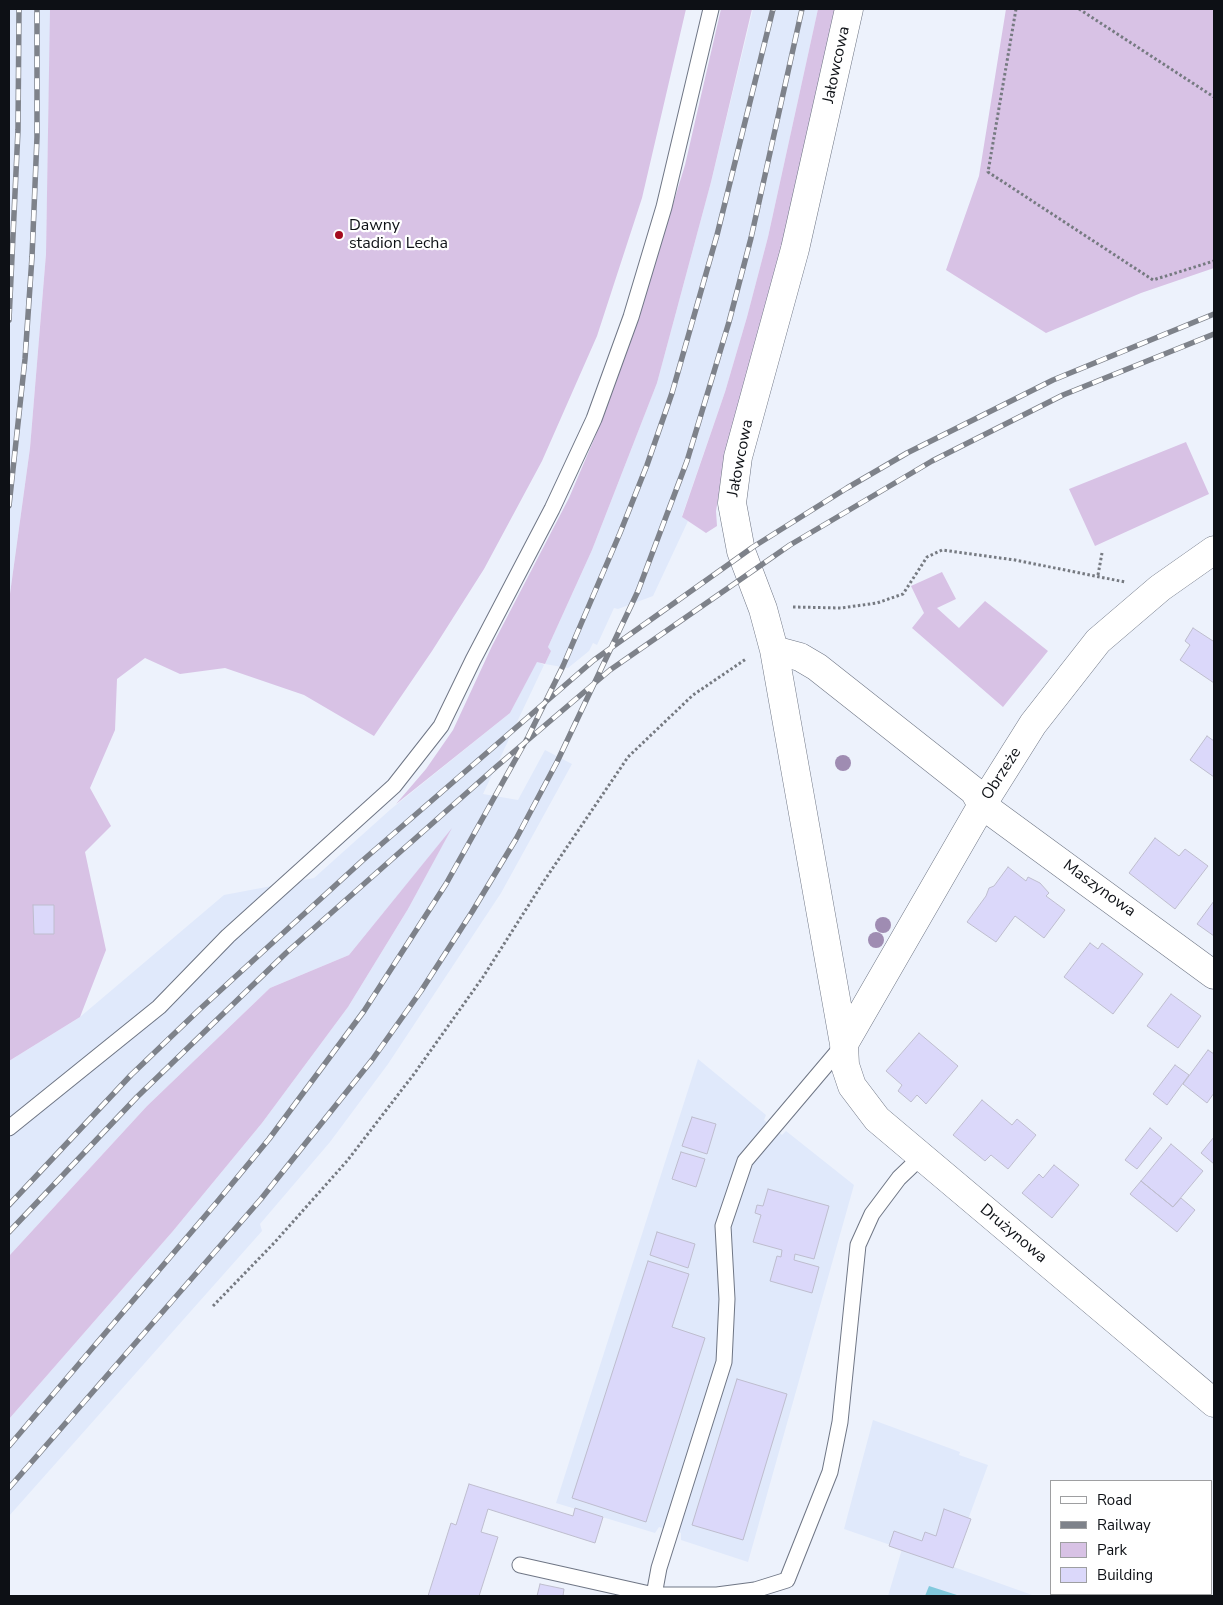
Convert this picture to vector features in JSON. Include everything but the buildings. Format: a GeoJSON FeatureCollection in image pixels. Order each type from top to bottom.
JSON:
{"type":"FeatureCollection","features":[{"type":"Feature","properties":{"kind":"street","name":"Jałowcowa"},"geometry":{"type":"LineString","coordinates":[[844,1044],[774,650],[763,609],[754,589],[736,534],[732,503],[738,457],[795,248],[849,9]]}},
{"type":"Feature","properties":{"kind":"street","name":"Obrzeże"},"geometry":{"type":"LineString","coordinates":[[844,1044],[982,805],[1033,724],[1098,641],[1160,588],[1212,556]]}},
{"type":"Feature","properties":{"kind":"street"},"geometry":{"type":"LineString","coordinates":[[774,650],[800,657],[817,667],[974,790],[982,805]]}},
{"type":"Feature","properties":{"kind":"street","name":"Maszynowa"},"geometry":{"type":"LineString","coordinates":[[982,805],[1214,975]]}},
{"type":"Feature","properties":{"kind":"street","name":"Drużynowa"},"geometry":{"type":"LineString","coordinates":[[844,1044],[845,1065],[852,1086],[877,1119],[1214,1403]]}},
{"type":"Feature","properties":{"kind":"lane"},"geometry":{"type":"LineString","coordinates":[[9,1128],[160,1007],[228,936],[394,786],[441,726],[473,660],[552,509],[594,419],[631,316],[664,207],[712,9]]}},
{"type":"Feature","properties":{"kind":"lane"},"geometry":{"type":"LineString","coordinates":[[654,1595],[659,1568],[724,1362],[728,1299],[723,1226],[745,1161],[844,1044]]}},
{"type":"Feature","properties":{"kind":"lane"},"geometry":{"type":"LineString","coordinates":[[780,1596],[830,1472],[840,1422],[858,1245],[872,1214],[899,1178],[921,1158]]}},
{"type":"Feature","properties":{"kind":"lane"},"geometry":{"type":"LineString","coordinates":[[520,1565],[654,1595],[717,1595],[755,1590],[787,1580]]}},
{"type":"Feature","properties":{"kind":"path"},"geometry":{"type":"LineString","coordinates":[[1016,9],[988,172],[1153,280],[1214,261]]}},
{"type":"Feature","properties":{"kind":"path"},"geometry":{"type":"LineString","coordinates":[[1079,9],[1214,97]]}},
{"type":"Feature","properties":{"kind":"path"},"geometry":{"type":"LineString","coordinates":[[763,609],[842,608],[876,603],[903,594],[927,558],[942,550],[1015,560],[1160,588]]}},
{"type":"Feature","properties":{"kind":"path"},"geometry":{"type":"LineString","coordinates":[[1098,576],[1102,553]]}},
{"type":"Feature","properties":{"kind":"path"},"geometry":{"type":"LineString","coordinates":[[213,1306],[275,1242],[347,1161],[414,1074],[483,977],[544,881],[628,758],[693,696],[742,660],[774,650]]}},
{"type":"Feature","properties":{"kind":"shaded area"},"geometry":{"type":"Polygon","coordinates":[[[9,9],[50,9],[50,37],[46,254],[30,448],[9,601],[9,9]]]}},
{"type":"Feature","properties":{"kind":"shaded area"},"geometry":{"type":"Polygon","coordinates":[[[753,9],[818,9],[768,237],[725,392],[682,516],[688,521],[653,596],[618,609],[614,608],[597,645],[593,643],[589,651],[568,668],[545,664],[551,651],[548,647],[592,550],[657,383],[711,182],[753,9]]]}},
{"type":"Feature","properties":{"kind":"shaded area"},"geometry":{"type":"Polygon","coordinates":[[[537,661],[544,665],[483,794],[518,800],[545,750],[572,764],[501,893],[388,1064],[330,1142],[260,1224],[262,1231],[9,1516],[9,1419],[173,1231],[262,1123],[348,1007],[408,909],[450,831],[349,955],[270,988],[147,1106],[9,1256],[9,1061],[80,1017],[224,895],[314,878],[391,809],[510,713],[537,661]]]}},
{"type":"Feature","properties":{"kind":"shaded area"},"geometry":{"type":"Polygon","coordinates":[[[698,1059],[766,1115],[764,1120],[782,1135],[786,1131],[854,1185],[748,1562],[681,1540],[681,1533],[659,1527],[655,1533],[556,1503],[698,1059]]]}},
{"type":"Feature","properties":{"kind":"shaded area"},"geometry":{"type":"Polygon","coordinates":[[[873,1420],[960,1452],[959,1455],[988,1465],[951,1566],[1035,1596],[888,1596],[902,1549],[844,1529],[873,1420]]]}},
{"type":"Feature","properties":{"kind":"green space"},"geometry":{"type":"Polygon","coordinates":[[[50,9],[686,9],[642,198],[597,336],[542,461],[484,569],[432,651],[374,736],[304,695],[225,668],[180,674],[145,658],[117,679],[115,730],[90,788],[111,826],[85,852],[106,950],[80,1017],[9,1061],[9,601],[30,448],[46,254],[50,9]]]}},
{"type":"Feature","properties":{"kind":"green space"},"geometry":{"type":"Polygon","coordinates":[[[721,9],[752,9],[711,182],[657,383],[592,550],[548,647],[551,651],[545,664],[537,662],[510,713],[396,804],[426,769],[453,730],[492,646],[569,498],[595,437],[637,321],[685,165],[721,9]]]}},
{"type":"Feature","properties":{"kind":"green space"},"geometry":{"type":"Polygon","coordinates":[[[818,9],[839,9],[790,225],[723,472],[716,511],[717,526],[706,533],[682,517],[725,392],[747,317],[768,237],[818,9]]]}},
{"type":"Feature","properties":{"kind":"green space"},"geometry":{"type":"Polygon","coordinates":[[[1006,9],[1214,9],[1214,268],[1141,293],[1046,333],[946,270],[979,176],[1006,9]]]}},
{"type":"Feature","properties":{"kind":"green space"},"geometry":{"type":"Polygon","coordinates":[[[1186,442],[1209,494],[1095,546],[1069,489],[1186,442]]]}},
{"type":"Feature","properties":{"kind":"green space"},"geometry":{"type":"Polygon","coordinates":[[[942,572],[956,599],[937,608],[959,628],[985,601],[1048,651],[1003,707],[912,628],[924,613],[911,586],[942,572]]]}},
{"type":"Feature","properties":{"kind":"green space"},"geometry":{"type":"Polygon","coordinates":[[[452,828],[408,909],[348,1007],[262,1123],[173,1231],[9,1419],[9,1256],[147,1106],[270,988],[349,955],[452,828]]]}},
{"type":"Feature","properties":{"kind":"water"},"geometry":{"type":"Polygon","coordinates":[[[929,1586],[960,1596],[925,1596],[929,1586]]]}},
{"type":"Feature","properties":{"kind":"railway"},"geometry":{"type":"LineString","coordinates":[[9,320],[18,130],[19,9]]}},
{"type":"Feature","properties":{"kind":"railway"},"geometry":{"type":"LineString","coordinates":[[9,506],[25,359],[32,257],[37,137],[37,9]]}},
{"type":"Feature","properties":{"kind":"railway"},"geometry":{"type":"LineString","coordinates":[[9,1446],[269,1139],[364,1011],[446,884],[528,737],[563,666],[620,533],[647,465],[672,393],[717,235],[773,9]]}},
{"type":"Feature","properties":{"kind":"railway"},"geometry":{"type":"LineString","coordinates":[[9,1488],[261,1199],[372,1060],[421,991],[516,839],[557,762],[638,591],[687,461],[729,322],[751,238],[802,9]]}},
{"type":"Feature","properties":{"kind":"railway"},"geometry":{"type":"LineString","coordinates":[[9,1205],[131,1075],[200,1009],[362,861],[594,660],[753,547],[907,453],[1053,380],[1214,314]]}},
{"type":"Feature","properties":{"kind":"railway"},"geometry":{"type":"LineString","coordinates":[[9,1232],[137,1097],[286,953],[496,767],[610,670],[790,545],[932,461],[1063,395],[1214,334]]}},
{"type":"Feature","properties":{"kind":"place","name":"Dawny stadion Lecha"},"geometry":{"type":"Point","coordinates":[339,235]}}]}
